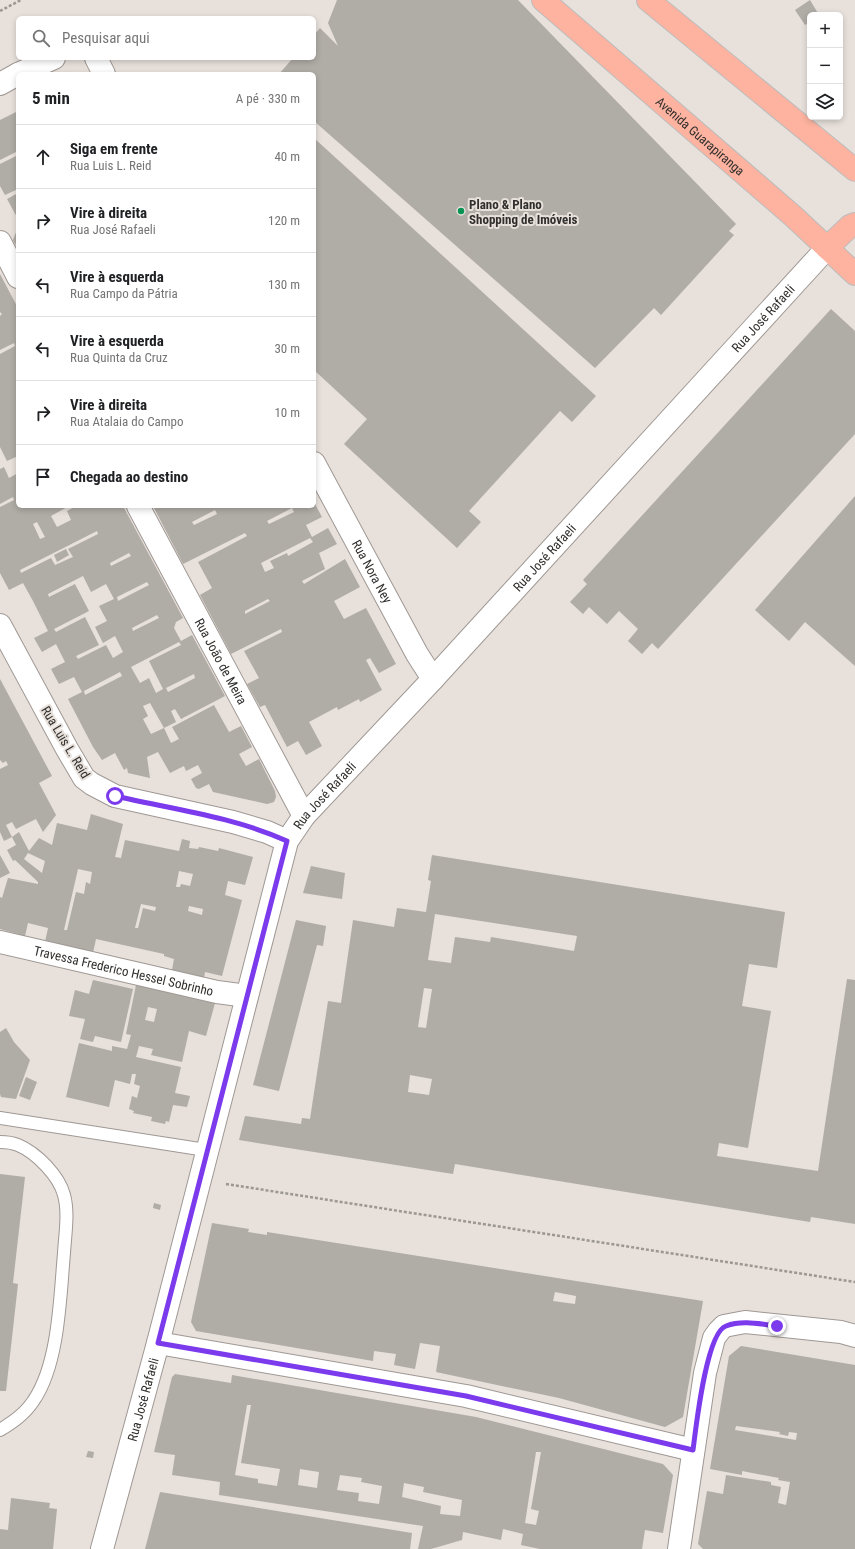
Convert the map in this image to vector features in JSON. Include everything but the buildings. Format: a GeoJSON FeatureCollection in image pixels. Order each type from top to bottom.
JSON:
{"type":"FeatureCollection","features":[{"type":"Feature","properties":{"kind":"main road","name":"Avenida Guarapiranga"},"geometry":{"type":"LineString","coordinates":[[543,0],[793,216],[855,274]]}},
{"type":"Feature","properties":{"kind":"main road"},"geometry":{"type":"LineString","coordinates":[[648,0],[855,170]]}},
{"type":"Feature","properties":{"kind":"main road"},"geometry":{"type":"LineString","coordinates":[[827,248],[850,226],[855,224]]}},
{"type":"Feature","properties":{"kind":"street"},"geometry":{"type":"LineString","coordinates":[[22,72],[50,60]]}},
{"type":"Feature","properties":{"kind":"street"},"geometry":{"type":"LineString","coordinates":[[97,60],[103,72]]}},
{"type":"Feature","properties":{"kind":"street"},"geometry":{"type":"LineString","coordinates":[[0,84],[16,75]]}},
{"type":"Feature","properties":{"kind":"street"},"geometry":{"type":"LineString","coordinates":[[0,242],[16,273]]}},
{"type":"Feature","properties":{"kind":"street","name":"Rua José Rafaeli"},"geometry":{"type":"LineString","coordinates":[[102,1549],[158,1343],[200,1180],[206,1150],[248,996],[287,841],[304,816],[433,680],[827,248]]}},
{"type":"Feature","properties":{"kind":"street","name":"Rua Nora Ney"},"geometry":{"type":"LineString","coordinates":[[316,467],[417,654],[433,680]]}},
{"type":"Feature","properties":{"kind":"street","name":"Rua João de Meira"},"geometry":{"type":"LineString","coordinates":[[139,508],[304,816]]}},
{"type":"Feature","properties":{"kind":"street","name":"Rua Luis L. Reid"},"geometry":{"type":"LineString","coordinates":[[0,625],[84,778],[115,796],[233,822],[267,832],[287,841]]}},
{"type":"Feature","properties":{"kind":"street","name":"Travessa Frederico Hessel Sobrinho"},"geometry":{"type":"LineString","coordinates":[[0,942],[217,992],[248,996]]}},
{"type":"Feature","properties":{"kind":"street"},"geometry":{"type":"LineString","coordinates":[[679,1549],[705,1373],[714,1338],[724,1326],[745,1322],[841,1332],[855,1336]]}},
{"type":"Feature","properties":{"kind":"street"},"geometry":{"type":"LineString","coordinates":[[158,1343],[466,1396],[693,1450]]}},
{"type":"Feature","properties":{"kind":"lane"},"geometry":{"type":"LineString","coordinates":[[0,1118],[206,1150]]}},
{"type":"Feature","properties":{"kind":"lane"},"geometry":{"type":"LineString","coordinates":[[0,1142],[18,1145],[33,1154],[45,1165],[55,1177],[64,1195],[66,1221],[58,1324],[47,1372],[34,1400],[17,1420],[0,1430]]}},
{"type":"Feature","properties":{"kind":"path"},"geometry":{"type":"LineString","coordinates":[[0,11],[21,0]]}},
{"type":"Feature","properties":{"kind":"path"},"geometry":{"type":"LineString","coordinates":[[200,1180],[265,1192],[855,1282]]}},
{"type":"Feature","properties":{"kind":"place","name":"Plano & Plano Shopping de Imóveis"},"geometry":{"type":"Point","coordinates":[461,211]}},
{"type":"Feature","properties":{"kind":"route"},"geometry":{"type":"LineString","coordinates":[[115,796],[233,822],[267,832],[287,841],[269,907],[248,996],[206,1150],[200,1180],[158,1343],[466,1396],[693,1450],[705,1373],[714,1338],[724,1326],[745,1322],[777,1326]]}}]}
